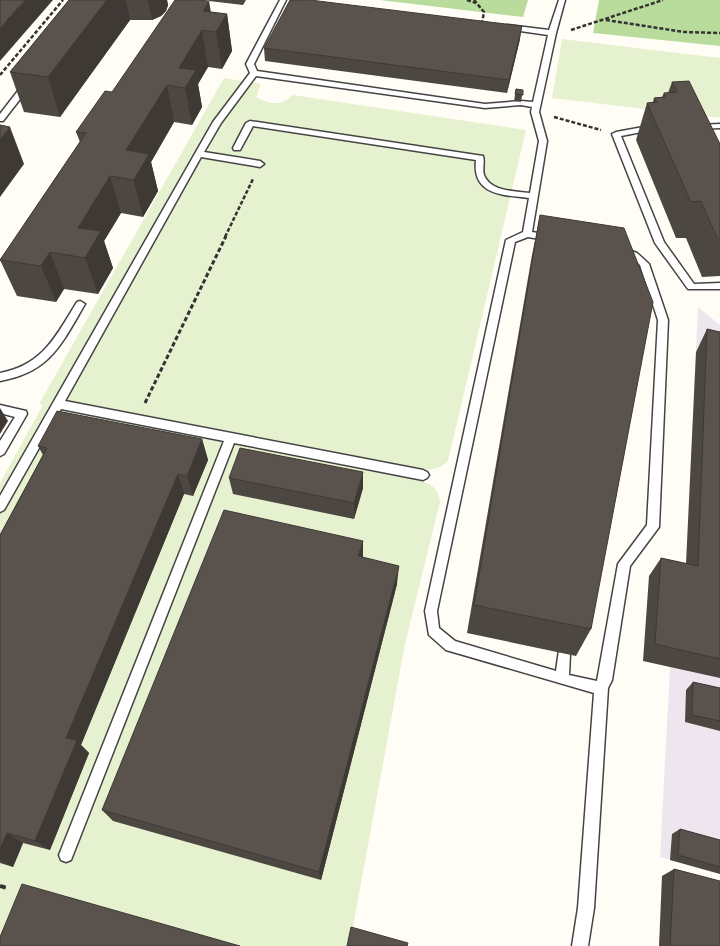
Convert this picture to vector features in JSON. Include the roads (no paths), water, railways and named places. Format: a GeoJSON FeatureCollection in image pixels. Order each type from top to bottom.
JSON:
{"type":"FeatureCollection","features":[{"type":"Feature","properties":{"kind":"lane"},"geometry":{"type":"LineString","coordinates":[[254,73],[250,64],[283,0]]}},
{"type":"Feature","properties":{"kind":"lane"},"geometry":{"type":"LineString","coordinates":[[527,234],[543,141],[536,108],[552,33],[562,0]]}},
{"type":"Feature","properties":{"kind":"lane"},"geometry":{"type":"LineString","coordinates":[[482,24],[552,33]]}},
{"type":"Feature","properties":{"kind":"lane"},"geometry":{"type":"LineString","coordinates":[[254,73],[485,106],[521,103],[536,108]]}},
{"type":"Feature","properties":{"kind":"lane"},"geometry":{"type":"LineString","coordinates":[[0,507],[198,154],[217,122],[254,73]]}},
{"type":"Feature","properties":{"kind":"lane"},"geometry":{"type":"LineString","coordinates":[[0,119],[30,82]]}},
{"type":"Feature","properties":{"kind":"lane"},"geometry":{"type":"LineString","coordinates":[[237,148],[250,123],[480,158],[477,170],[479,179],[487,186],[498,191],[534,196]]}},
{"type":"Feature","properties":{"kind":"lane"},"geometry":{"type":"LineString","coordinates":[[702,139],[692,127],[720,126]]}},
{"type":"Feature","properties":{"kind":"lane"},"geometry":{"type":"LineString","coordinates":[[664,127],[649,127],[616,134],[660,243],[691,287],[720,286]]}},
{"type":"Feature","properties":{"kind":"lane"},"geometry":{"type":"LineString","coordinates":[[198,154],[260,164]]}},
{"type":"Feature","properties":{"kind":"lane"},"geometry":{"type":"LineString","coordinates":[[580,946],[586,908],[601,687],[605,680],[624,564],[653,527],[663,320],[644,264],[634,256],[617,249],[527,234],[511,240],[431,611],[433,631],[451,646],[591,687],[601,687]]}},
{"type":"Feature","properties":{"kind":"lane"},"geometry":{"type":"LineString","coordinates":[[0,377],[22,373],[40,363],[52,350],[80,304]]}},
{"type":"Feature","properties":{"kind":"lane"},"geometry":{"type":"LineString","coordinates":[[58,404],[423,475]]}},
{"type":"Feature","properties":{"kind":"lane"},"geometry":{"type":"LineString","coordinates":[[0,409],[22,414],[0,451]]}},
{"type":"Feature","properties":{"kind":"lane"},"geometry":{"type":"LineString","coordinates":[[66,855],[230,438]]}},
{"type":"Feature","properties":{"kind":"lane"},"geometry":{"type":"LineString","coordinates":[[562,679],[564,654]]}}]}
